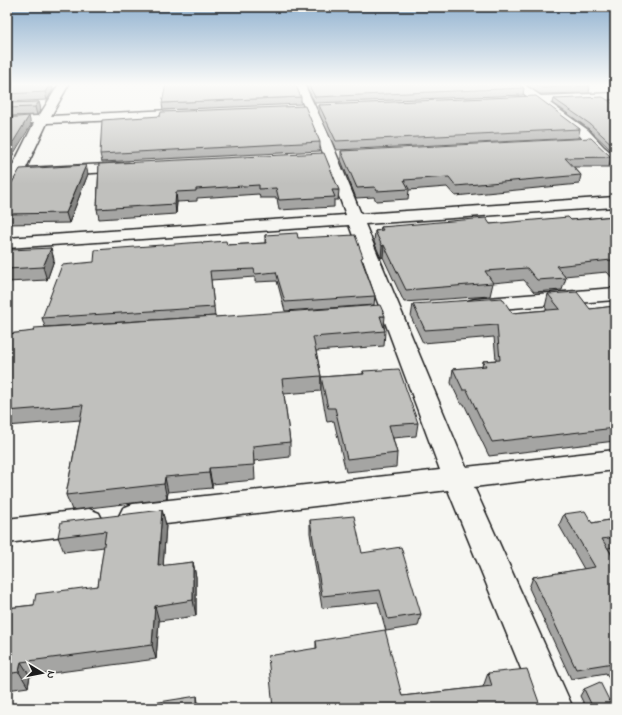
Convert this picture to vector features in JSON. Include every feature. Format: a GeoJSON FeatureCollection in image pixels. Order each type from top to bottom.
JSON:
{"type":"FeatureCollection","features":[{"type":"Feature","properties":{"kind":"street"},"geometry":{"type":"LineString","coordinates":[[7,192],[12,172],[44,117]]}},
{"type":"Feature","properties":{"kind":"street"},"geometry":{"type":"LineString","coordinates":[[7,121],[103,117]]}},
{"type":"Feature","properties":{"kind":"street"},"geometry":{"type":"LineString","coordinates":[[314,117],[393,311],[457,479],[555,708]]}},
{"type":"Feature","properties":{"kind":"street"},"geometry":{"type":"LineString","coordinates":[[562,117],[584,133],[615,163]]}},
{"type":"Feature","properties":{"kind":"street"},"geometry":{"type":"LineString","coordinates":[[578,143],[615,144]]}},
{"type":"Feature","properties":{"kind":"street"},"geometry":{"type":"LineString","coordinates":[[12,172],[144,166]]}},
{"type":"Feature","properties":{"kind":"street"},"geometry":{"type":"LineString","coordinates":[[7,242],[615,202]]}},
{"type":"Feature","properties":{"kind":"street"},"geometry":{"type":"LineString","coordinates":[[458,306],[615,294]]}},
{"type":"Feature","properties":{"kind":"street"},"geometry":{"type":"LineString","coordinates":[[7,531],[615,460]]}},
{"type":"Feature","properties":{"kind":"building"},"geometry":{"type":"Polygon","coordinates":[[[28,117],[7,152],[7,118],[28,117]]]}},
{"type":"Feature","properties":{"kind":"building"},"geometry":{"type":"Polygon","coordinates":[[[140,117],[310,117],[320,142],[100,154],[102,120],[140,117]]]}},
{"type":"Feature","properties":{"kind":"building"},"geometry":{"type":"Polygon","coordinates":[[[325,117],[564,117],[580,129],[336,141],[325,117]]]}},
{"type":"Feature","properties":{"kind":"building"},"geometry":{"type":"Polygon","coordinates":[[[580,117],[615,117],[615,147],[580,117]]]}},
{"type":"Feature","properties":{"kind":"building"},"geometry":{"type":"Polygon","coordinates":[[[591,138],[611,157],[565,158],[581,175],[456,186],[449,177],[404,180],[409,189],[377,191],[375,187],[357,188],[341,151],[591,138]]]}},
{"type":"Feature","properties":{"kind":"building"},"geometry":{"type":"Polygon","coordinates":[[[324,153],[339,190],[332,190],[335,197],[279,200],[276,188],[259,189],[259,185],[196,189],[196,191],[176,192],[175,204],[97,209],[99,164],[324,153]]]}},
{"type":"Feature","properties":{"kind":"building"},"geometry":{"type":"Polygon","coordinates":[[[86,165],[66,213],[7,214],[7,188],[10,186],[20,169],[86,165]]]}},
{"type":"Feature","properties":{"kind":"building"},"geometry":{"type":"Polygon","coordinates":[[[615,216],[615,264],[611,260],[556,266],[566,278],[537,280],[527,268],[485,271],[493,283],[406,290],[384,245],[382,246],[375,231],[383,230],[381,227],[486,218],[490,224],[568,217],[571,220],[615,216]]]}},
{"type":"Feature","properties":{"kind":"building"},"geometry":{"type":"Polygon","coordinates":[[[297,233],[298,238],[355,235],[363,257],[361,258],[375,296],[285,302],[276,272],[255,274],[254,269],[210,271],[214,307],[42,318],[62,265],[94,262],[95,250],[226,241],[227,245],[266,243],[265,235],[297,233]]]}},
{"type":"Feature","properties":{"kind":"building"},"geometry":{"type":"Polygon","coordinates":[[[51,248],[43,267],[7,269],[7,259],[11,250],[51,248]]]}},
{"type":"Feature","properties":{"kind":"building"},"geometry":{"type":"Polygon","coordinates":[[[577,292],[590,309],[615,306],[615,428],[492,442],[467,390],[463,390],[453,369],[486,366],[483,361],[500,360],[497,325],[425,330],[413,304],[502,298],[512,313],[560,309],[548,294],[577,292]]]}},
{"type":"Feature","properties":{"kind":"building"},"geometry":{"type":"Polygon","coordinates":[[[380,305],[385,316],[380,316],[385,331],[313,337],[321,376],[282,379],[290,442],[253,446],[254,465],[209,468],[209,473],[165,477],[164,484],[66,495],[83,405],[7,411],[7,334],[33,331],[34,328],[380,305]]]}},
{"type":"Feature","properties":{"kind":"building"},"geometry":{"type":"Polygon","coordinates":[[[399,369],[418,423],[389,425],[397,453],[347,459],[335,408],[328,408],[321,377],[364,374],[363,371],[399,369]]]}},
{"type":"Feature","properties":{"kind":"building"},"geometry":{"type":"Polygon","coordinates":[[[162,510],[158,566],[193,562],[193,600],[155,606],[152,645],[21,662],[19,672],[7,674],[7,608],[34,605],[36,594],[98,586],[106,531],[58,537],[61,522],[162,510]]]}},
{"type":"Feature","properties":{"kind":"building"},"geometry":{"type":"Polygon","coordinates":[[[585,511],[592,523],[615,519],[615,537],[602,539],[615,560],[615,667],[613,663],[576,669],[533,577],[595,567],[564,514],[585,511]]]}},
{"type":"Feature","properties":{"kind":"building"},"geometry":{"type":"Polygon","coordinates":[[[354,516],[362,553],[401,547],[421,614],[388,619],[380,590],[322,596],[310,520],[354,516]]]}},
{"type":"Feature","properties":{"kind":"building"},"geometry":{"type":"Polygon","coordinates":[[[385,630],[402,696],[492,686],[488,673],[527,669],[541,708],[273,708],[268,656],[317,648],[316,641],[385,630]]]}},
{"type":"Feature","properties":{"kind":"building"},"geometry":{"type":"Polygon","coordinates":[[[600,682],[613,708],[593,708],[584,689],[600,682]]]}},
{"type":"Feature","properties":{"kind":"building"},"geometry":{"type":"Polygon","coordinates":[[[197,696],[197,708],[152,708],[153,703],[197,696]]]}}]}
